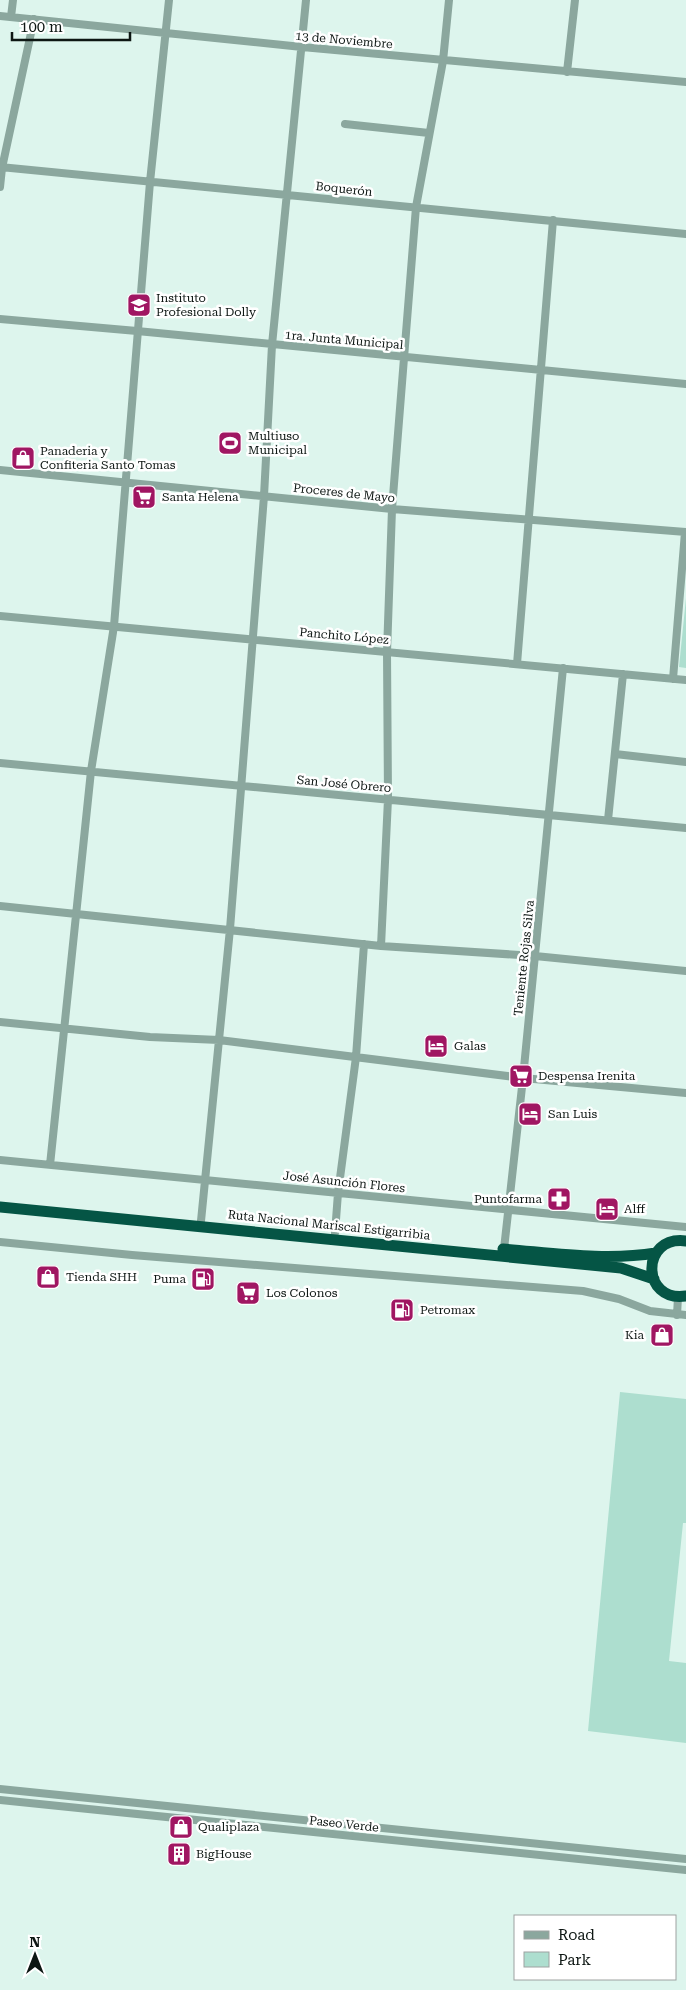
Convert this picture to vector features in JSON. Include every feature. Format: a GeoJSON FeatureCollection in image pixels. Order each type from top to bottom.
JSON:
{"type":"FeatureCollection","features":[{"type":"Feature","properties":{"kind":"highway","name":"Ruta Nacional Mariscal Estigarribia"},"geometry":{"type":"LineString","coordinates":[[0,1200],[504,1249],[627,1257],[656,1253]]}},
{"type":"Feature","properties":{"kind":"highway","name":"Ruta Nacional Mariscal Estigarribia"},"geometry":{"type":"LineString","coordinates":[[0,1207],[621,1268],[654,1279]]}},
{"type":"Feature","properties":{"kind":"highway"},"geometry":{"type":"LineString","coordinates":[[682,1297],[663,1292],[657,1287],[651,1266],[656,1253],[667,1243],[685,1241]]}},
{"type":"Feature","properties":{"kind":"street"},"geometry":{"type":"LineString","coordinates":[[11,17],[13,0]]}},
{"type":"Feature","properties":{"kind":"street"},"geometry":{"type":"LineString","coordinates":[[50,1166],[91,771],[114,626],[124,482],[150,182],[169,0]]}},
{"type":"Feature","properties":{"kind":"street"},"geometry":{"type":"LineString","coordinates":[[201,1221],[220,1040],[242,786],[264,496],[272,345],[306,0]]}},
{"type":"Feature","properties":{"kind":"street"},"geometry":{"type":"LineString","coordinates":[[381,946],[388,800],[387,652],[392,509],[416,208],[443,60],[449,0]]}},
{"type":"Feature","properties":{"kind":"street"},"geometry":{"type":"LineString","coordinates":[[567,72],[575,0]]}},
{"type":"Feature","properties":{"kind":"street","name":"13 de Noviembre"},"geometry":{"type":"LineString","coordinates":[[0,16],[166,34],[686,82]]}},
{"type":"Feature","properties":{"kind":"street"},"geometry":{"type":"LineString","coordinates":[[0,187],[1,167],[34,19]]}},
{"type":"Feature","properties":{"kind":"street"},"geometry":{"type":"LineString","coordinates":[[345,124],[429,133]]}},
{"type":"Feature","properties":{"kind":"street","name":"Boquerón"},"geometry":{"type":"LineString","coordinates":[[1,167],[686,234]]}},
{"type":"Feature","properties":{"kind":"street"},"geometry":{"type":"LineString","coordinates":[[517,664],[553,220]]}},
{"type":"Feature","properties":{"kind":"street","name":"1ra. Junta Municipal"},"geometry":{"type":"LineString","coordinates":[[0,319],[686,384]]}},
{"type":"Feature","properties":{"kind":"street","name":"Proceres de Mayo"},"geometry":{"type":"LineString","coordinates":[[0,470],[392,509],[686,532]]}},
{"type":"Feature","properties":{"kind":"street"},"geometry":{"type":"LineString","coordinates":[[673,679],[686,532]]}},
{"type":"Feature","properties":{"kind":"street","name":"Panchito López"},"geometry":{"type":"LineString","coordinates":[[0,616],[686,680]]}},
{"type":"Feature","properties":{"kind":"street","name":"Teniente Rojas Silva"},"geometry":{"type":"LineString","coordinates":[[504,1249],[523,1078],[563,668]]}},
{"type":"Feature","properties":{"kind":"street"},"geometry":{"type":"LineString","coordinates":[[608,820],[623,674]]}},
{"type":"Feature","properties":{"kind":"street"},"geometry":{"type":"LineString","coordinates":[[615,754],[686,762]]}},
{"type":"Feature","properties":{"kind":"street","name":"San José Obrero"},"geometry":{"type":"LineString","coordinates":[[0,762],[686,828]]}},
{"type":"Feature","properties":{"kind":"street"},"geometry":{"type":"LineString","coordinates":[[0,906],[381,946],[535,956],[686,971]]}},
{"type":"Feature","properties":{"kind":"street"},"geometry":{"type":"LineString","coordinates":[[335,1233],[338,1193],[356,1057],[364,944]]}},
{"type":"Feature","properties":{"kind":"street"},"geometry":{"type":"LineString","coordinates":[[0,1022],[150,1037],[220,1040],[523,1078],[686,1093]]}},
{"type":"Feature","properties":{"kind":"street","name":"José Asunción Flores"},"geometry":{"type":"LineString","coordinates":[[0,1160],[686,1226]]}},
{"type":"Feature","properties":{"kind":"street"},"geometry":{"type":"LineString","coordinates":[[685,1241],[686,1226]]}},
{"type":"Feature","properties":{"kind":"street"},"geometry":{"type":"LineString","coordinates":[[0,1242],[132,1255],[583,1291],[618,1299],[650,1312],[682,1315],[682,1297]]}},
{"type":"Feature","properties":{"kind":"street","name":"Paseo Verde"},"geometry":{"type":"LineString","coordinates":[[0,1789],[686,1860]]}},
{"type":"Feature","properties":{"kind":"street","name":"Paseo Verde"},"geometry":{"type":"LineString","coordinates":[[0,1800],[686,1870]]}},
{"type":"Feature","properties":{"kind":"street"},"geometry":{"type":"LineString","coordinates":[[124,1812],[125,1802]]}},
{"type":"Feature","properties":{"kind":"street"},"geometry":{"type":"LineString","coordinates":[[320,1833],[321,1822]]}},
{"type":"Feature","properties":{"kind":"street"},"geometry":{"type":"LineString","coordinates":[[568,1858],[569,1848]]}},
{"type":"Feature","properties":{"kind":"green space"},"geometry":{"type":"Polygon","coordinates":[[[686,598],[686,668],[679,667],[686,598]]]}},
{"type":"Feature","properties":{"kind":"green space"},"geometry":{"type":"Polygon","coordinates":[[[620,1392],[686,1399],[686,1523],[683,1523],[669,1661],[686,1663],[686,1743],[588,1731],[620,1392]]]}},
{"type":"Feature","properties":{"kind":"place","name":"Instituto Profesional Dolly"},"geometry":{"type":"Point","coordinates":[139,305]}},
{"type":"Feature","properties":{"kind":"place","name":"Multiuso Municipal"},"geometry":{"type":"Point","coordinates":[230,443]}},
{"type":"Feature","properties":{"kind":"place","name":"Panaderia y Confiteria Santo Tomas"},"geometry":{"type":"Point","coordinates":[23,458]}},
{"type":"Feature","properties":{"kind":"place","name":"Santa Helena"},"geometry":{"type":"Point","coordinates":[144,497]}},
{"type":"Feature","properties":{"kind":"place","name":"Galas"},"geometry":{"type":"Point","coordinates":[436,1046]}},
{"type":"Feature","properties":{"kind":"place","name":"Despensa Irenita"},"geometry":{"type":"Point","coordinates":[521,1076]}},
{"type":"Feature","properties":{"kind":"place","name":"San Luis"},"geometry":{"type":"Point","coordinates":[530,1114]}},
{"type":"Feature","properties":{"kind":"place","name":"Puntofarma"},"geometry":{"type":"Point","coordinates":[559,1199]}},
{"type":"Feature","properties":{"kind":"place","name":"Alff"},"geometry":{"type":"Point","coordinates":[607,1209]}},
{"type":"Feature","properties":{"kind":"place","name":"Tienda SHH"},"geometry":{"type":"Point","coordinates":[48,1277]}},
{"type":"Feature","properties":{"kind":"place","name":"Puma"},"geometry":{"type":"Point","coordinates":[203,1279]}},
{"type":"Feature","properties":{"kind":"place","name":"Los Colonos"},"geometry":{"type":"Point","coordinates":[248,1293]}},
{"type":"Feature","properties":{"kind":"place","name":"Petromax"},"geometry":{"type":"Point","coordinates":[402,1310]}},
{"type":"Feature","properties":{"kind":"place","name":"Kia"},"geometry":{"type":"Point","coordinates":[662,1335]}},
{"type":"Feature","properties":{"kind":"place","name":"Qualiplaza"},"geometry":{"type":"Point","coordinates":[181,1827]}},
{"type":"Feature","properties":{"kind":"place","name":"BigHouse"},"geometry":{"type":"Point","coordinates":[179,1854]}}]}
